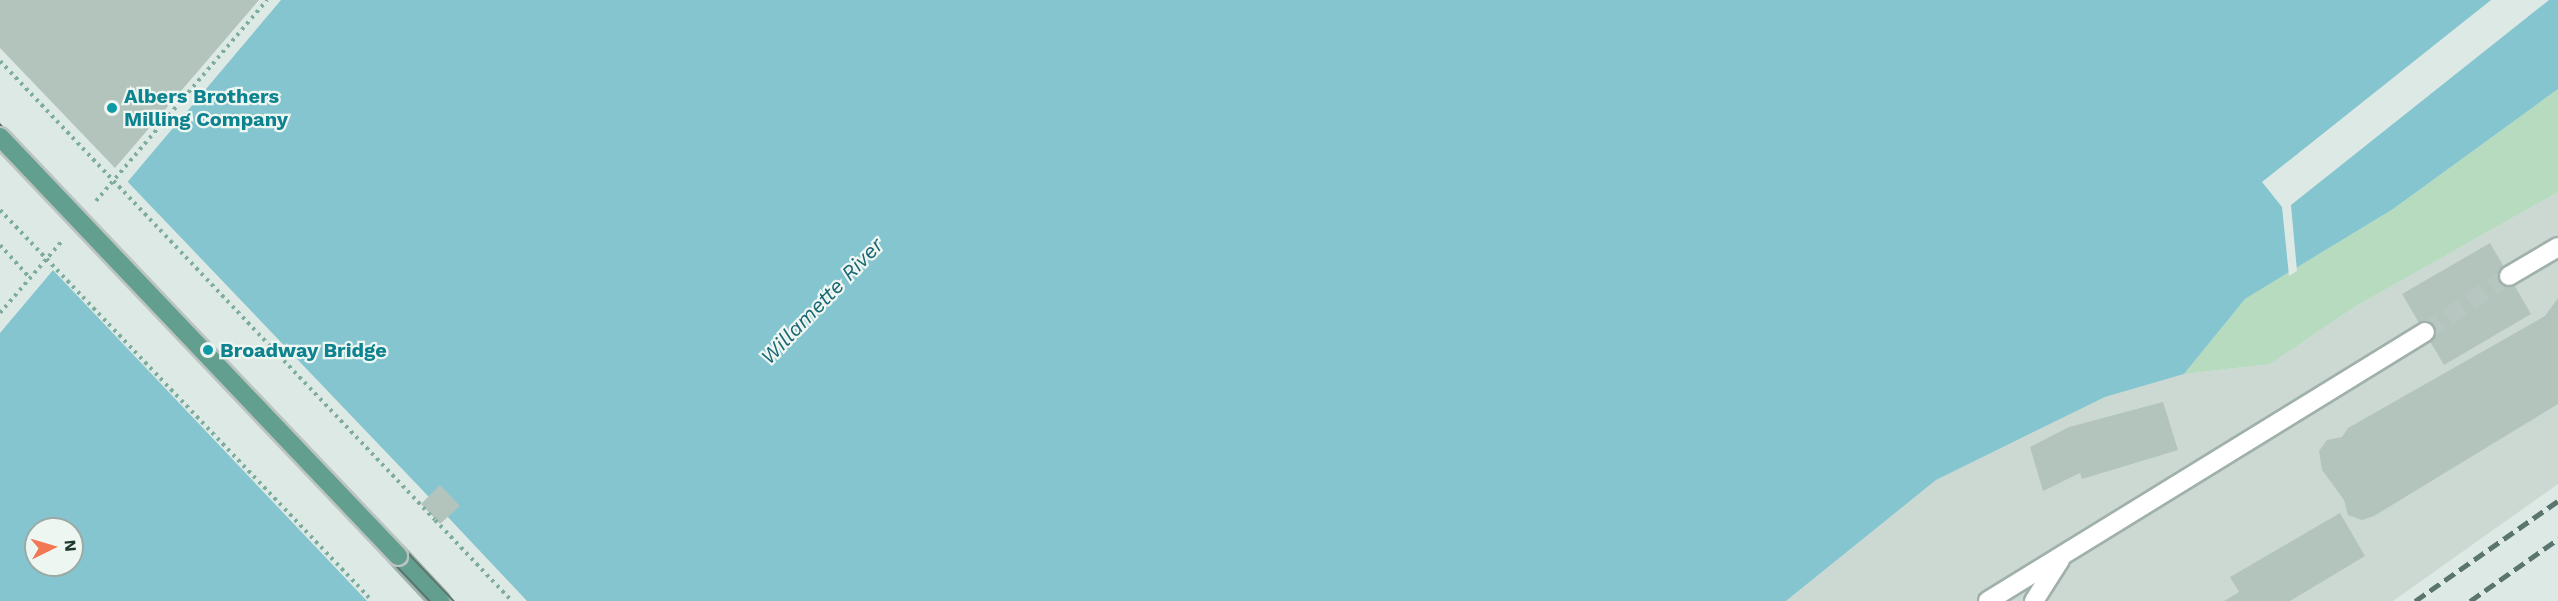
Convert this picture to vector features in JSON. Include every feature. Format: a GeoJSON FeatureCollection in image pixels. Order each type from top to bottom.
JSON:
{"type":"FeatureCollection","features":[{"type":"Feature","properties":{"kind":"main road"},"geometry":{"type":"LineString","coordinates":[[0,137],[440,601]]}},
{"type":"Feature","properties":{"kind":"lane"},"geometry":{"type":"LineString","coordinates":[[2509,276],[2558,247]]}},
{"type":"Feature","properties":{"kind":"lane"},"geometry":{"type":"LineString","coordinates":[[1988,601],[2425,332]]}},
{"type":"Feature","properties":{"kind":"lane"},"geometry":{"type":"LineString","coordinates":[[2034,601],[2063,556]]}},
{"type":"Feature","properties":{"kind":"path"},"geometry":{"type":"LineString","coordinates":[[90,208],[267,0]]}},
{"type":"Feature","properties":{"kind":"path"},"geometry":{"type":"LineString","coordinates":[[0,61],[512,601]]}},
{"type":"Feature","properties":{"kind":"path"},"geometry":{"type":"LineString","coordinates":[[0,210],[372,601]]}},
{"type":"Feature","properties":{"kind":"path"},"geometry":{"type":"LineString","coordinates":[[0,313],[68,234]]}},
{"type":"Feature","properties":{"kind":"path"},"geometry":{"type":"LineString","coordinates":[[0,245],[30,278]]}},
{"type":"Feature","properties":{"kind":"shaded area"},"geometry":{"type":"Polygon","coordinates":[[[2558,192],[2558,484],[2393,601],[1786,601],[1936,480],[2105,397],[2184,374],[2270,364],[2356,306],[2558,192]]]}},
{"type":"Feature","properties":{"kind":"green space"},"geometry":{"type":"Polygon","coordinates":[[[2558,89],[2558,192],[2356,306],[2270,364],[2184,374],[2245,299],[2393,209],[2558,89]]]}},
{"type":"Feature","properties":{"kind":"water","name":"Willamette River"},"geometry":{"type":"Polygon","coordinates":[[[281,0],[2558,0],[2558,89],[2393,209],[2245,299],[2184,374],[2105,397],[1936,480],[1786,601],[0,601],[0,333],[281,0]]]}},
{"type":"Feature","properties":{"kind":"pier"},"geometry":{"type":"Polygon","coordinates":[[[2491,0],[2549,0],[2291,205],[2297,271],[2289,276],[2282,207],[2262,182],[2491,0]]]}},
{"type":"Feature","properties":{"kind":"pier","name":"Broadway Bridge"},"geometry":{"type":"Polygon","coordinates":[[[125,179],[527,601],[367,601],[51,268],[125,179]]]}},
{"type":"Feature","properties":{"kind":"building","name":"Albers Brothers Milling Company"},"geometry":{"type":"Polygon","coordinates":[[[0,0],[259,0],[115,168],[0,48],[0,0]]]}},
{"type":"Feature","properties":{"kind":"building"},"geometry":{"type":"Polygon","coordinates":[[[2490,243],[2531,314],[2444,365],[2402,294],[2490,243]]]}},
{"type":"Feature","properties":{"kind":"building"},"geometry":{"type":"Polygon","coordinates":[[[2558,298],[2558,404],[2374,516],[2362,520],[2348,515],[2344,500],[2322,470],[2319,451],[2327,440],[2342,437],[2348,428],[2545,316],[2558,298]]]}},
{"type":"Feature","properties":{"kind":"building"},"geometry":{"type":"Polygon","coordinates":[[[2163,402],[2178,450],[2082,479],[2080,473],[2043,491],[2030,447],[2069,427],[2163,402]]]}},
{"type":"Feature","properties":{"kind":"building"},"geometry":{"type":"Polygon","coordinates":[[[440,485],[460,506],[440,524],[421,504],[440,485]]]}},
{"type":"Feature","properties":{"kind":"building"},"geometry":{"type":"Polygon","coordinates":[[[2340,513],[2365,556],[2290,601],[2224,601],[2239,592],[2230,577],[2340,513]]]}},
{"type":"Feature","properties":{"kind":"tunnel"},"geometry":{"type":"LineString","coordinates":[[2425,332],[2509,276]]}},
{"type":"Feature","properties":{"kind":"tram line"},"geometry":{"type":"LineString","coordinates":[[0,124],[454,601]]}},
{"type":"Feature","properties":{"kind":"tram line"},"geometry":{"type":"LineString","coordinates":[[0,149],[430,601]]}},
{"type":"Feature","properties":{"kind":"railway"},"geometry":{"type":"LineString","coordinates":[[2415,601],[2558,501]]}},
{"type":"Feature","properties":{"kind":"railway"},"geometry":{"type":"LineString","coordinates":[[2470,601],[2558,539]]}},
{"type":"Feature","properties":{"kind":"place","name":"Albers Brothers Milling Company"},"geometry":{"type":"Point","coordinates":[112,108]}},
{"type":"Feature","properties":{"kind":"place","name":"Broadway Bridge"},"geometry":{"type":"Point","coordinates":[208,350]}}]}
